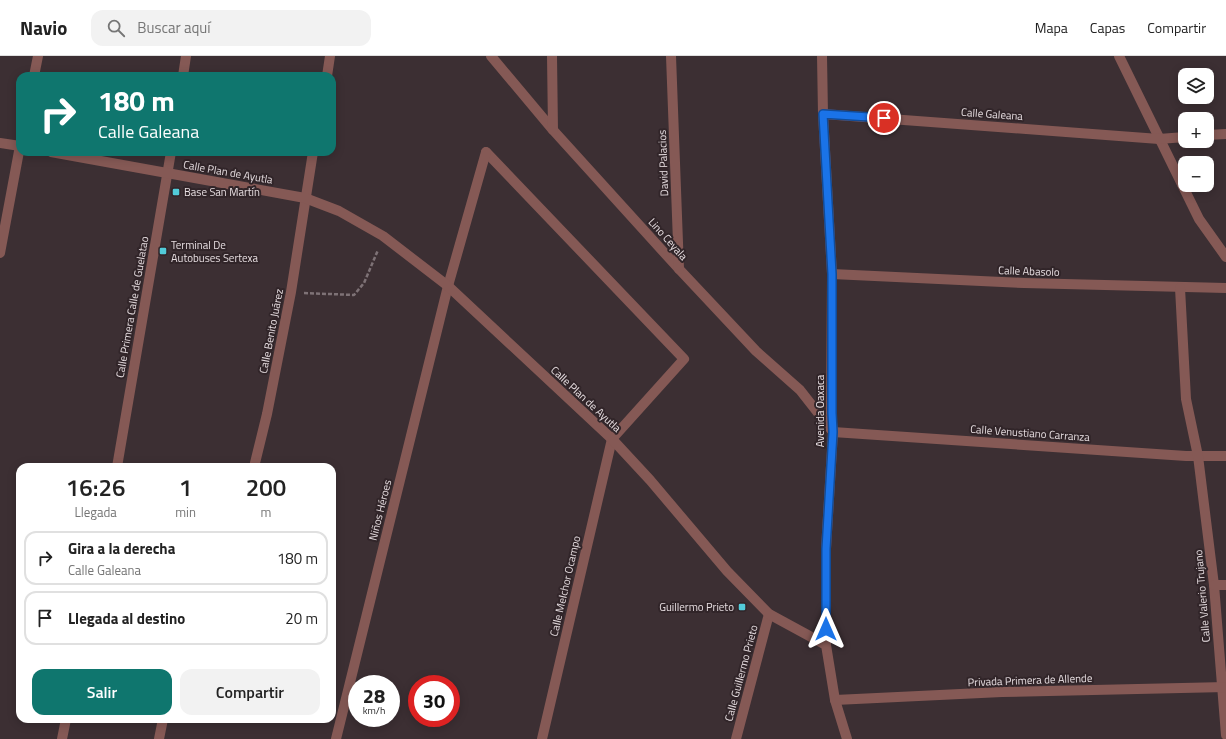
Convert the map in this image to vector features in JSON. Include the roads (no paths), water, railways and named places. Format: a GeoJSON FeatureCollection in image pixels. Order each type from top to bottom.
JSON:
{"type":"FeatureCollection","features":[{"type":"Feature","properties":{"kind":"street"},"geometry":{"type":"LineString","coordinates":[[35,72],[38,56]]}},
{"type":"Feature","properties":{"kind":"street"},"geometry":{"type":"LineString","coordinates":[[184,72],[186,56]]}},
{"type":"Feature","properties":{"kind":"street"},"geometry":{"type":"LineString","coordinates":[[327,72],[330,56]]}},
{"type":"Feature","properties":{"kind":"street","name":"Lino Ceyala"},"geometry":{"type":"LineString","coordinates":[[491,56],[553,130],[679,269],[756,351],[800,390],[833,432]]}},
{"type":"Feature","properties":{"kind":"street"},"geometry":{"type":"LineString","coordinates":[[552,56],[553,130]]}},
{"type":"Feature","properties":{"kind":"street","name":"David Palacios"},"geometry":{"type":"LineString","coordinates":[[672,56],[679,269]]}},
{"type":"Feature","properties":{"kind":"street","name":"Avenida Oaxaca"},"geometry":{"type":"LineString","coordinates":[[822,56],[823,114],[832,274],[833,432],[826,549],[826,645],[835,700],[847,739]]}},
{"type":"Feature","properties":{"kind":"street"},"geometry":{"type":"LineString","coordinates":[[1118,56],[1199,219],[1226,257]]}},
{"type":"Feature","properties":{"kind":"street","name":"Calle Galeana"},"geometry":{"type":"LineString","coordinates":[[823,114],[1159,139],[1178,138]]}},
{"type":"Feature","properties":{"kind":"street"},"geometry":{"type":"LineString","coordinates":[[1214,135],[1226,134]]}},
{"type":"Feature","properties":{"kind":"street"},"geometry":{"type":"LineString","coordinates":[[0,143],[16,145]]}},
{"type":"Feature","properties":{"kind":"street","name":"Niños Héroes"},"geometry":{"type":"LineString","coordinates":[[336,739],[448,286],[486,152],[684,359],[612,439]]}},
{"type":"Feature","properties":{"kind":"street"},"geometry":{"type":"LineString","coordinates":[[0,253],[18,156]]}},
{"type":"Feature","properties":{"kind":"street","name":"Calle Plan de Ayutla"},"geometry":{"type":"LineString","coordinates":[[73,156],[305,198],[339,211],[383,236],[448,286],[612,439],[650,480],[727,571],[769,614],[826,645]]}},
{"type":"Feature","properties":{"kind":"street","name":"Calle Primera Calle de Guelatao"},"geometry":{"type":"LineString","coordinates":[[118,463],[170,156]]}},
{"type":"Feature","properties":{"kind":"street"},"geometry":{"type":"LineString","coordinates":[[305,198],[312,156]]}},
{"type":"Feature","properties":{"kind":"street","name":"Calle Benito Juárez"},"geometry":{"type":"LineString","coordinates":[[255,463],[267,414],[291,292],[305,198]]}},
{"type":"Feature","properties":{"kind":"street","name":"Calle Abasolo"},"geometry":{"type":"LineString","coordinates":[[832,274],[1024,283],[1226,288]]}},
{"type":"Feature","properties":{"kind":"street","name":"Calle Valerio Trujano"},"geometry":{"type":"LineString","coordinates":[[1180,288],[1186,399],[1198,456],[1214,585],[1224,687],[1226,735]]}},
{"type":"Feature","properties":{"kind":"street","name":"Calle Venustiano Carranza"},"geometry":{"type":"LineString","coordinates":[[833,432],[1198,456],[1226,456]]}},
{"type":"Feature","properties":{"kind":"street","name":"Calle Melchor Ocampo"},"geometry":{"type":"LineString","coordinates":[[542,739],[612,439]]}},
{"type":"Feature","properties":{"kind":"street"},"geometry":{"type":"LineString","coordinates":[[1214,585],[1226,585]]}},
{"type":"Feature","properties":{"kind":"street","name":"Calle Guillermo Prieto"},"geometry":{"type":"LineString","coordinates":[[736,739],[769,614]]}},
{"type":"Feature","properties":{"kind":"street","name":"Privada Primera de Allende"},"geometry":{"type":"LineString","coordinates":[[835,700],[1002,692],[1224,687]]}},
{"type":"Feature","properties":{"kind":"street"},"geometry":{"type":"LineString","coordinates":[[62,739],[65,723]]}},
{"type":"Feature","properties":{"kind":"street"},"geometry":{"type":"LineString","coordinates":[[159,739],[162,723]]}},
{"type":"Feature","properties":{"kind":"place","name":"Base San Martín"},"geometry":{"type":"Point","coordinates":[176,192]}},
{"type":"Feature","properties":{"kind":"place","name":"Terminal De Autobuses Sertexa"},"geometry":{"type":"Point","coordinates":[163,251]}},
{"type":"Feature","properties":{"kind":"place","name":"Guillermo Prieto"},"geometry":{"type":"Point","coordinates":[742,607]}}]}
